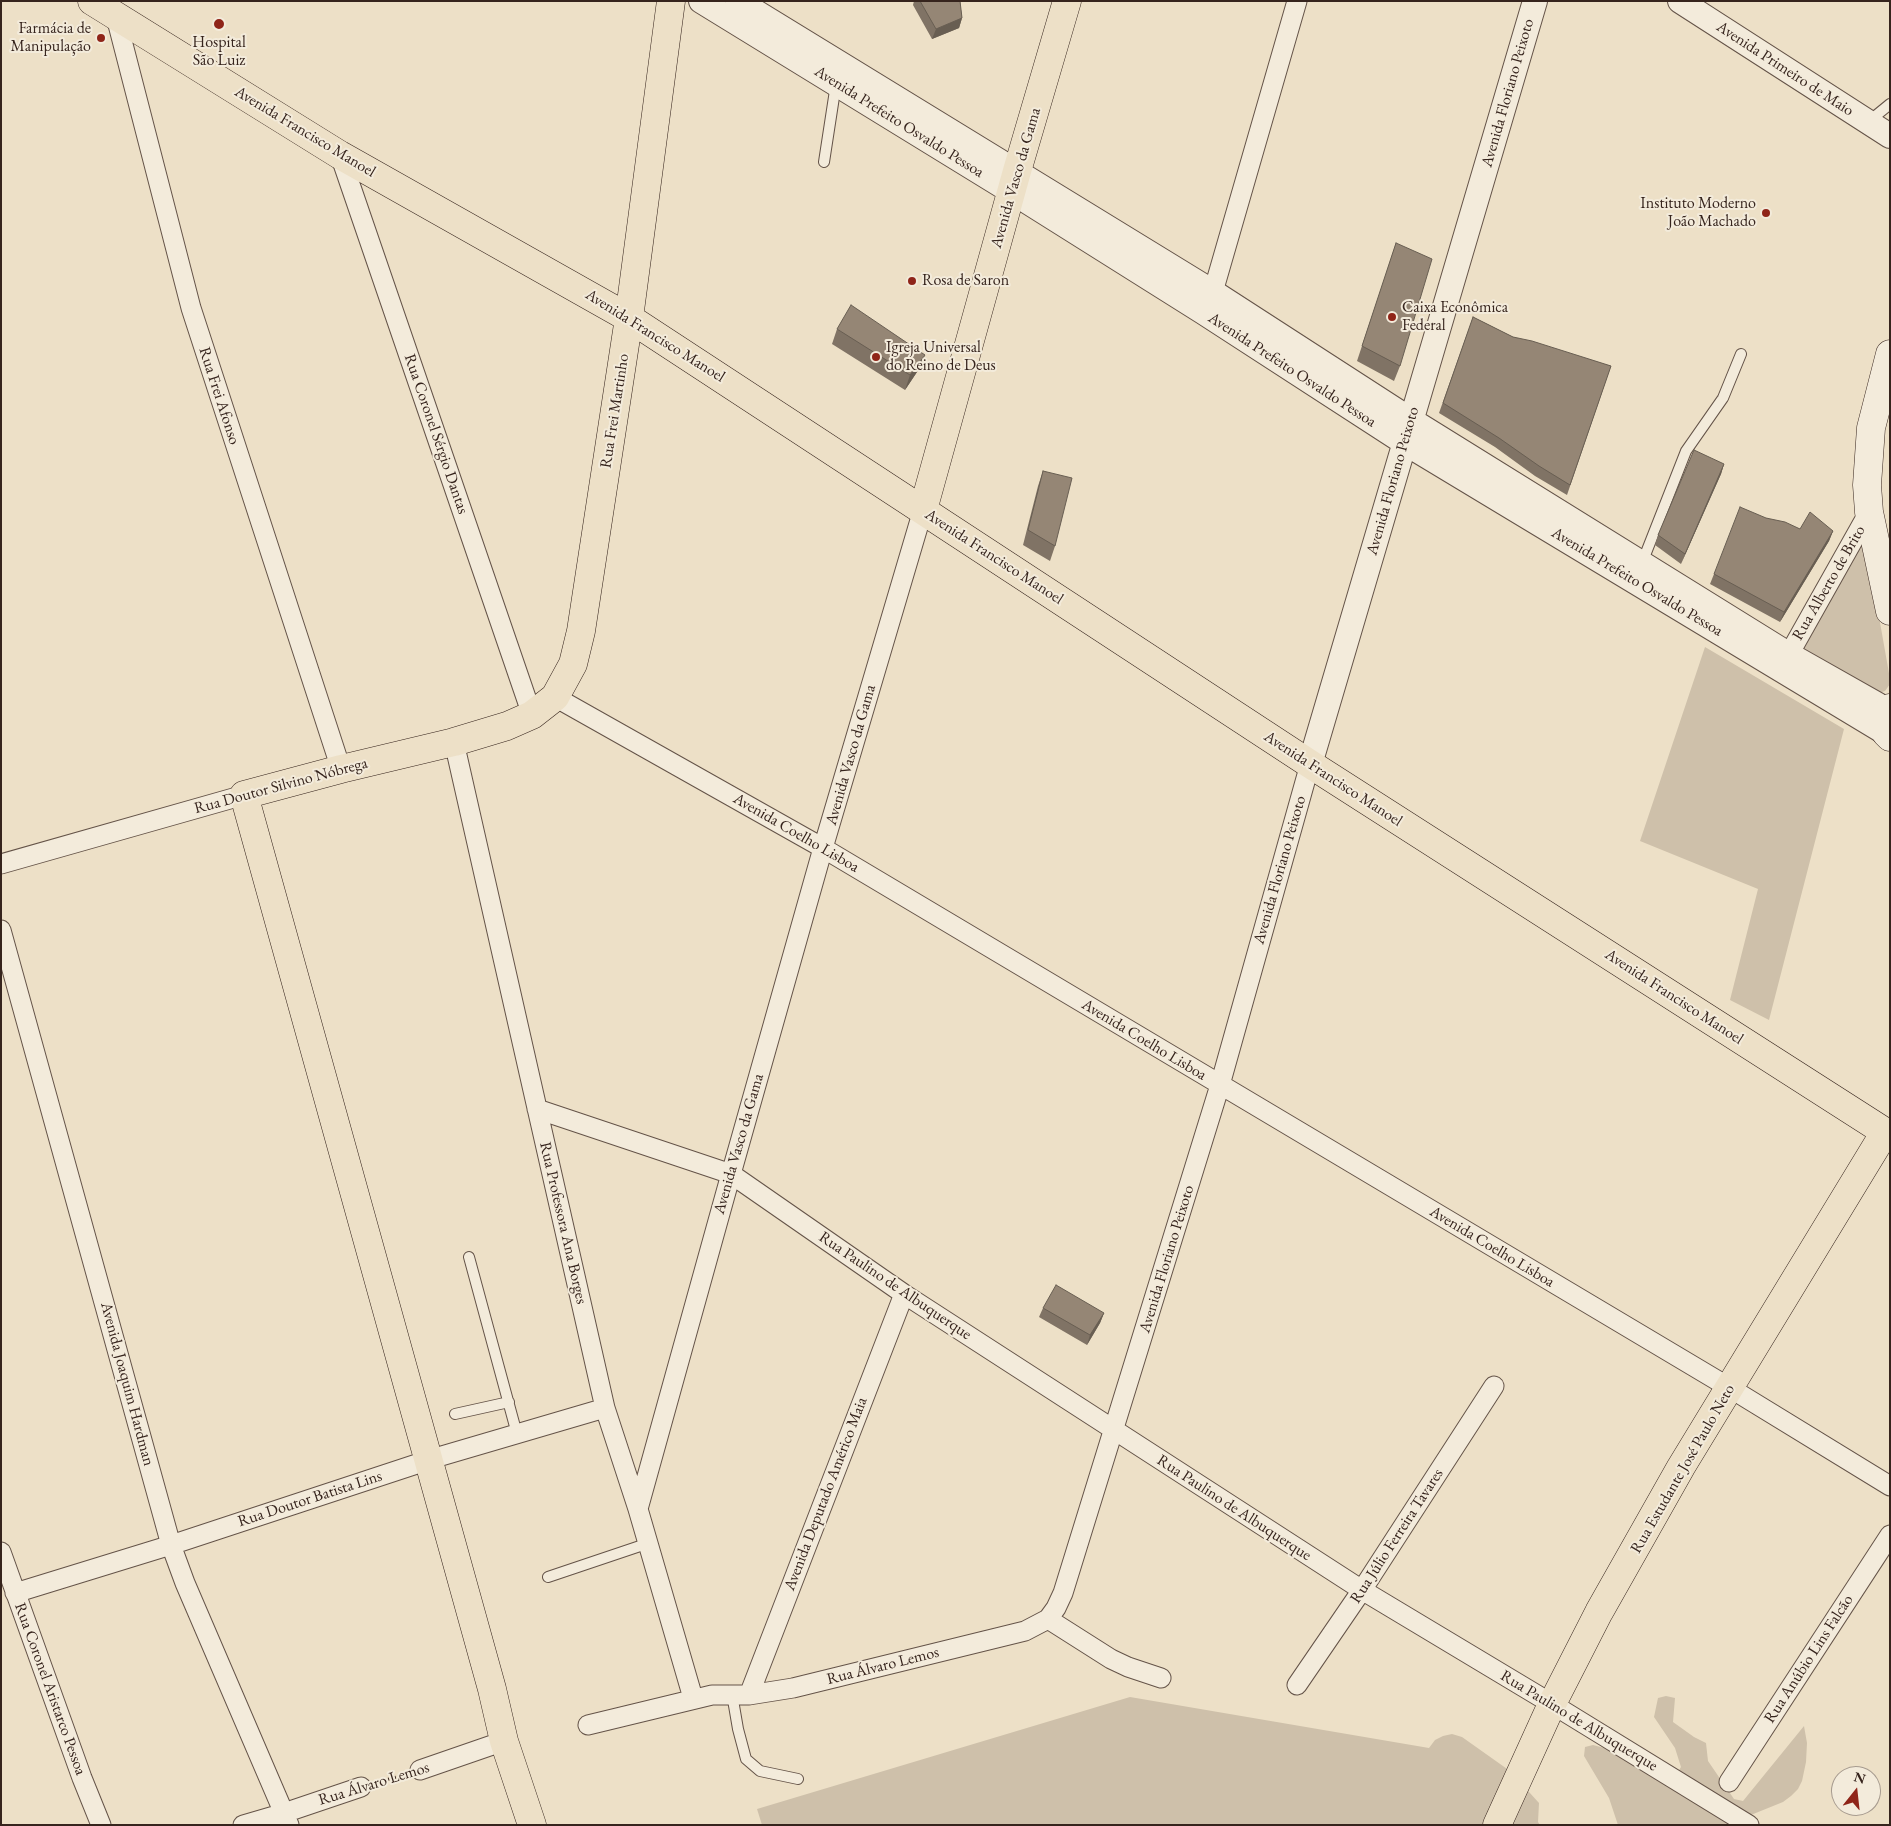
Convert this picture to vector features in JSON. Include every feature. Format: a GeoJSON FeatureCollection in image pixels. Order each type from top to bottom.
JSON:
{"type":"FeatureCollection","features":[{"type":"Feature","properties":{"kind":"main road","name":"Avenida Francisco Manoel"},"geometry":{"type":"LineString","coordinates":[[92,1],[340,154],[629,318],[1310,764],[1887,1128]]}},
{"type":"Feature","properties":{"kind":"main road","name":"Rua Frei Martinho"},"geometry":{"type":"LineString","coordinates":[[555,697],[573,664],[581,632],[629,318],[671,1]]}},
{"type":"Feature","properties":{"kind":"main road","name":"Avenida Vasco da Gama"},"geometry":{"type":"LineString","coordinates":[[923,510],[1067,1]]}},
{"type":"Feature","properties":{"kind":"main road","name":"Rua Alberto de Brito"},"geometry":{"type":"LineString","coordinates":[[1890,354],[1871,428],[1867,485],[1870,512],[1890,611]]}},
{"type":"Feature","properties":{"kind":"main road","name":"Rua Doutor Silvino Nóbrega"},"geometry":{"type":"LineString","coordinates":[[244,796],[341,769],[454,742],[507,726],[532,715],[555,697]]}},
{"type":"Feature","properties":{"kind":"main road"},"geometry":{"type":"LineString","coordinates":[[244,796],[492,1689],[504,1740],[532,1825]]}},
{"type":"Feature","properties":{"kind":"main road","name":"Rua Estudante José Paulo Neto"},"geometry":{"type":"LineString","coordinates":[[1498,1825],[1552,1704],[1614,1587],[1681,1467],[1887,1128]]}},
{"type":"Feature","properties":{"kind":"street","name":"Avenida Prefeito Osvaldo Pessoa"},"geometry":{"type":"LineString","coordinates":[[702,1],[836,84],[1015,181]]}},
{"type":"Feature","properties":{"kind":"street","name":"Avenida Prefeito Osvaldo Pessoa"},"geometry":{"type":"LineString","coordinates":[[738,1],[1015,181],[1208,302],[1411,420],[1473,470],[1784,662],[1888,722]]}},
{"type":"Feature","properties":{"kind":"street"},"geometry":{"type":"LineString","coordinates":[[1208,302],[1297,1]]}},
{"type":"Feature","properties":{"kind":"street","name":"Avenida Floriano Peixoto"},"geometry":{"type":"LineString","coordinates":[[1048,1619],[1063,1593],[1220,1085],[1310,764],[1535,1]]}},
{"type":"Feature","properties":{"kind":"street","name":"Avenida Primeiro de Maio"},"geometry":{"type":"LineString","coordinates":[[1680,1],[1890,136]]}},
{"type":"Feature","properties":{"kind":"street","name":"Rua Frei Afonso"},"geometry":{"type":"LineString","coordinates":[[116,17],[191,308],[341,769]]}},
{"type":"Feature","properties":{"kind":"street","name":"Rua Coronel Sérgio Dantas"},"geometry":{"type":"LineString","coordinates":[[340,154],[532,715]]}},
{"type":"Feature","properties":{"kind":"street","name":"Avenida Prefeito Osvaldo Pessoa"},"geometry":{"type":"LineString","coordinates":[[1208,302],[1405,443],[1473,470],[1642,563],[1784,662]]}},
{"type":"Feature","properties":{"kind":"street","name":"Avenida Vasco da Gama"},"geometry":{"type":"LineString","coordinates":[[638,1509],[823,848],[923,510]]}},
{"type":"Feature","properties":{"kind":"street","name":"Rua Alberto de Brito"},"geometry":{"type":"LineString","coordinates":[[1784,662],[1870,512]]}},
{"type":"Feature","properties":{"kind":"street","name":"Avenida Coelho Lisboa"},"geometry":{"type":"LineString","coordinates":[[555,697],[823,848],[1730,1388],[1890,1486]]}},
{"type":"Feature","properties":{"kind":"street","name":"Rua Professora Ana Borges"},"geometry":{"type":"LineString","coordinates":[[454,742],[605,1408],[638,1509],[694,1698]]}},
{"type":"Feature","properties":{"kind":"street","name":"Rua Doutor Silvino Nóbrega"},"geometry":{"type":"LineString","coordinates":[[1,864],[244,796]]}},
{"type":"Feature","properties":{"kind":"street","name":"Avenida Joaquim Hardman"},"geometry":{"type":"LineString","coordinates":[[1,930],[171,1545],[185,1583],[286,1819]]}},
{"type":"Feature","properties":{"kind":"street","name":"Rua Paulino de Albuquerque"},"geometry":{"type":"LineString","coordinates":[[537,1109],[731,1174],[904,1294],[1362,1590],[1749,1825]]}},
{"type":"Feature","properties":{"kind":"street","name":"Avenida Deputado Américo Maia"},"geometry":{"type":"LineString","coordinates":[[741,1695],[904,1294]]}},
{"type":"Feature","properties":{"kind":"street","name":"Rua Júlio Ferreira Tavares"},"geometry":{"type":"LineString","coordinates":[[1297,1685],[1362,1590],[1494,1386]]}},
{"type":"Feature","properties":{"kind":"street","name":"Rua Doutor Batista Lins"},"geometry":{"type":"LineString","coordinates":[[15,1593],[171,1545],[428,1460],[605,1408]]}},
{"type":"Feature","properties":{"kind":"street","name":"Rua Anúbio Lins Falcão"},"geometry":{"type":"LineString","coordinates":[[1729,1782],[1890,1535]]}},
{"type":"Feature","properties":{"kind":"street","name":"Rua Coronel Aristarco Pessoa"},"geometry":{"type":"LineString","coordinates":[[1,1552],[101,1825]]}},
{"type":"Feature","properties":{"kind":"street"},"geometry":{"type":"LineString","coordinates":[[1048,1619],[1111,1659],[1161,1678]]}},
{"type":"Feature","properties":{"kind":"street","name":"Rua Álvaro Lemos"},"geometry":{"type":"LineString","coordinates":[[588,1725],[694,1698],[712,1695],[741,1695],[793,1688],[1025,1632],[1048,1619]]}},
{"type":"Feature","properties":{"kind":"street","name":"Rua Álvaro Lemos"},"geometry":{"type":"LineString","coordinates":[[420,1770],[504,1740]]}},
{"type":"Feature","properties":{"kind":"street","name":"Rua Álvaro Lemos"},"geometry":{"type":"LineString","coordinates":[[243,1825],[286,1819],[361,1786]]}},
{"type":"Feature","properties":{"kind":"lane"},"geometry":{"type":"LineString","coordinates":[[824,162],[836,84]]}},
{"type":"Feature","properties":{"kind":"lane"},"geometry":{"type":"LineString","coordinates":[[1868,122],[1890,104]]}},
{"type":"Feature","properties":{"kind":"lane"},"geometry":{"type":"LineString","coordinates":[[1642,563],[1686,451],[1723,398],[1741,354]]}},
{"type":"Feature","properties":{"kind":"lane"},"geometry":{"type":"LineString","coordinates":[[469,1257],[517,1434]]}},
{"type":"Feature","properties":{"kind":"lane"},"geometry":{"type":"LineString","coordinates":[[455,1414],[509,1402]]}},
{"type":"Feature","properties":{"kind":"lane"},"geometry":{"type":"LineString","coordinates":[[548,1577],[648,1543]]}},
{"type":"Feature","properties":{"kind":"lane"},"geometry":{"type":"LineString","coordinates":[[741,1695],[738,1729],[746,1759],[760,1771],[798,1779]]}},
{"type":"Feature","properties":{"kind":"path","name":"Rua Álvaro Lemos"},"geometry":{"type":"LineString","coordinates":[[361,1786],[420,1770]]}},
{"type":"Feature","properties":{"kind":"shaded area"},"geometry":{"type":"Polygon","coordinates":[[[1859,544],[1867,549],[1890,679],[1890,684],[1885,691],[1879,693],[1800,650],[1859,544]]]}},
{"type":"Feature","properties":{"kind":"shaded area"},"geometry":{"type":"Polygon","coordinates":[[[1705,647],[1844,729],[1769,1020],[1730,1000],[1758,889],[1640,841],[1705,647]]]}},
{"type":"Feature","properties":{"kind":"shaded area"},"geometry":{"type":"Polygon","coordinates":[[[1666,1696],[1675,1698],[1673,1722],[1706,1743],[1708,1761],[1734,1799],[1743,1801],[1804,1726],[1807,1743],[1806,1762],[1802,1781],[1798,1789],[1783,1802],[1736,1821],[1731,1825],[1618,1825],[1609,1798],[1584,1756],[1585,1747],[1593,1745],[1619,1752],[1676,1775],[1681,1767],[1675,1748],[1654,1717],[1658,1698],[1666,1696]]]}},
{"type":"Feature","properties":{"kind":"shaded area"},"geometry":{"type":"Polygon","coordinates":[[[1130,1697],[1429,1748],[1435,1740],[1443,1736],[1452,1734],[1462,1737],[1510,1771],[1539,1803],[1538,1822],[1540,1825],[762,1825],[757,1809],[1130,1697]]]}},
{"type":"Feature","properties":{"kind":"building"},"geometry":{"type":"Polygon","coordinates":[[[920,1],[960,1],[962,18],[936,29],[920,1]]]}},
{"type":"Feature","properties":{"kind":"building","name":"Caixa Econômica Federal"},"geometry":{"type":"Polygon","coordinates":[[[1396,243],[1432,259],[1400,366],[1362,346],[1396,243]]]}},
{"type":"Feature","properties":{"kind":"building"},"geometry":{"type":"Polygon","coordinates":[[[851,305],[925,355],[910,375],[837,329],[851,305]]]}},
{"type":"Feature","properties":{"kind":"building"},"geometry":{"type":"Polygon","coordinates":[[[1473,317],[1513,337],[1532,341],[1611,366],[1570,485],[1443,403],[1473,317]]]}},
{"type":"Feature","properties":{"kind":"building"},"geometry":{"type":"Polygon","coordinates":[[[1694,450],[1724,464],[1685,554],[1658,535],[1694,450]]]}},
{"type":"Feature","properties":{"kind":"building"},"geometry":{"type":"Polygon","coordinates":[[[1043,471],[1072,478],[1055,546],[1028,530],[1043,471]]]}},
{"type":"Feature","properties":{"kind":"building"},"geometry":{"type":"Polygon","coordinates":[[[1740,507],[1800,529],[1810,512],[1833,531],[1784,612],[1714,574],[1740,507]]]}},
{"type":"Feature","properties":{"kind":"building"},"geometry":{"type":"Polygon","coordinates":[[[1056,1285],[1104,1313],[1090,1335],[1043,1308],[1056,1285]]]}},
{"type":"Feature","properties":{"kind":"place","name":"Hospital São Luiz"},"geometry":{"type":"Point","coordinates":[219,24]}},
{"type":"Feature","properties":{"kind":"place","name":"Farmácia de Manipulação"},"geometry":{"type":"Point","coordinates":[101,38]}},
{"type":"Feature","properties":{"kind":"place","name":"Instituto Moderno João Machado"},"geometry":{"type":"Point","coordinates":[1766,213]}},
{"type":"Feature","properties":{"kind":"place","name":"Rosa de Saron"},"geometry":{"type":"Point","coordinates":[912,281]}},
{"type":"Feature","properties":{"kind":"place","name":"Caixa Econômica Federal"},"geometry":{"type":"Point","coordinates":[1392,317]}},
{"type":"Feature","properties":{"kind":"place","name":"Igreja Universal do Reino de Deus"},"geometry":{"type":"Point","coordinates":[876,357]}}]}
